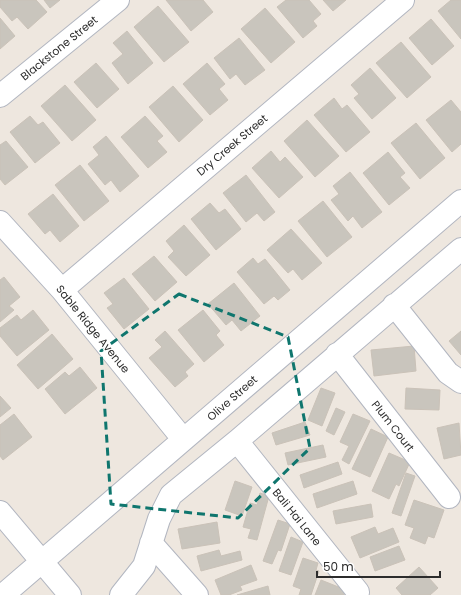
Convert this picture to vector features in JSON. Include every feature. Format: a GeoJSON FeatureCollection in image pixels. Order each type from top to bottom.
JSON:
{"type":"FeatureCollection","features":[{"type":"Feature","properties":{"kind":"street","name":"Blackstone Street"},"geometry":{"type":"LineString","coordinates":[[0,96],[118,0]]}},
{"type":"Feature","properties":{"kind":"street","name":"Dry Creek Street"},"geometry":{"type":"LineString","coordinates":[[62,290],[403,0]]}},
{"type":"Feature","properties":{"kind":"street","name":"Olive Street"},"geometry":{"type":"LineString","coordinates":[[3,595],[461,201]]}},
{"type":"Feature","properties":{"kind":"street","name":"Sable Ridge Avenue"},"geometry":{"type":"LineString","coordinates":[[0,222],[62,290],[183,439]]}},
{"type":"Feature","properties":{"kind":"street"},"geometry":{"type":"LineString","coordinates":[[121,595],[144,566],[159,518],[171,495],[237,441],[394,305],[453,266],[461,249]]}},
{"type":"Feature","properties":{"kind":"street"},"geometry":{"type":"LineString","coordinates":[[394,305],[448,373],[461,382]]}},
{"type":"Feature","properties":{"kind":"street","name":"Plum Court"},"geometry":{"type":"LineString","coordinates":[[336,354],[449,497]]}},
{"type":"Feature","properties":{"kind":"street","name":"Bali Hai Lane"},"geometry":{"type":"LineString","coordinates":[[237,441],[358,592]]}},
{"type":"Feature","properties":{"kind":"street"},"geometry":{"type":"LineString","coordinates":[[0,512],[70,595]]}},
{"type":"Feature","properties":{"kind":"street"},"geometry":{"type":"LineString","coordinates":[[151,543],[197,595]]}},
{"type":"Feature","properties":{"kind":"highlighted area"},"geometry":{"type":"Polygon","coordinates":[[[179,294],[288,337],[310,448],[238,518],[111,504],[101,351],[179,294]]]}},
{"type":"Feature","properties":{"kind":"building"},"geometry":{"type":"Polygon","coordinates":[[[0,0],[36,0],[47,12],[28,29],[17,17],[12,21],[0,7],[0,0]]]}},
{"type":"Feature","properties":{"kind":"building"},"geometry":{"type":"Polygon","coordinates":[[[44,0],[60,0],[50,8],[44,0]]]}},
{"type":"Feature","properties":{"kind":"building"},"geometry":{"type":"Polygon","coordinates":[[[166,0],[203,0],[213,12],[191,31],[166,0]]]}},
{"type":"Feature","properties":{"kind":"building"},"geometry":{"type":"Polygon","coordinates":[[[286,0],[309,0],[321,14],[313,21],[317,26],[303,38],[277,7],[286,0]]]}},
{"type":"Feature","properties":{"kind":"building"},"geometry":{"type":"Polygon","coordinates":[[[323,0],[346,0],[333,11],[323,0]]]}},
{"type":"Feature","properties":{"kind":"building"},"geometry":{"type":"Polygon","coordinates":[[[451,0],[461,0],[461,39],[438,11],[451,0]]]}},
{"type":"Feature","properties":{"kind":"building"},"geometry":{"type":"Polygon","coordinates":[[[158,6],[189,42],[164,62],[134,27],[158,6]]]}},
{"type":"Feature","properties":{"kind":"building"},"geometry":{"type":"Polygon","coordinates":[[[265,8],[295,42],[271,63],[241,29],[265,8]]]}},
{"type":"Feature","properties":{"kind":"building"},"geometry":{"type":"Polygon","coordinates":[[[0,18],[15,36],[0,49],[0,18]]]}},
{"type":"Feature","properties":{"kind":"building"},"geometry":{"type":"Polygon","coordinates":[[[431,19],[454,46],[432,65],[409,38],[431,19]]]}},
{"type":"Feature","properties":{"kind":"building"},"geometry":{"type":"Polygon","coordinates":[[[127,31],[153,63],[128,84],[112,63],[123,54],[113,43],[127,31]]]}},
{"type":"Feature","properties":{"kind":"building"},"geometry":{"type":"Polygon","coordinates":[[[239,38],[265,70],[245,85],[236,74],[230,79],[214,58],[239,38]]]}},
{"type":"Feature","properties":{"kind":"building"},"geometry":{"type":"Polygon","coordinates":[[[401,42],[431,77],[407,98],[376,63],[401,42]]]}},
{"type":"Feature","properties":{"kind":"building"},"geometry":{"type":"Polygon","coordinates":[[[96,63],[119,89],[97,108],[74,82],[96,63]]]}},
{"type":"Feature","properties":{"kind":"building"},"geometry":{"type":"Polygon","coordinates":[[[207,63],[225,84],[219,89],[228,100],[210,115],[183,84],[207,63]]]}},
{"type":"Feature","properties":{"kind":"building"},"geometry":{"type":"Polygon","coordinates":[[[370,68],[396,98],[372,119],[354,98],[359,94],[351,85],[370,68]]]}},
{"type":"Feature","properties":{"kind":"building"},"geometry":{"type":"Polygon","coordinates":[[[65,85],[96,120],[72,141],[41,106],[65,85]]]}},
{"type":"Feature","properties":{"kind":"building"},"geometry":{"type":"Polygon","coordinates":[[[173,86],[203,120],[179,142],[149,107],[173,86]]]}},
{"type":"Feature","properties":{"kind":"building"},"geometry":{"type":"Polygon","coordinates":[[[334,98],[342,109],[347,105],[370,132],[346,152],[314,115],[334,98]]]}},
{"type":"Feature","properties":{"kind":"building"},"geometry":{"type":"Polygon","coordinates":[[[451,100],[461,112],[461,144],[452,152],[426,120],[451,100]]]}},
{"type":"Feature","properties":{"kind":"building"},"geometry":{"type":"Polygon","coordinates":[[[30,116],[38,125],[43,122],[60,143],[35,163],[10,132],[30,116]]]}},
{"type":"Feature","properties":{"kind":"building"},"geometry":{"type":"Polygon","coordinates":[[[145,116],[163,136],[157,141],[167,152],[148,168],[121,137],[145,116]]]}},
{"type":"Feature","properties":{"kind":"building"},"geometry":{"type":"Polygon","coordinates":[[[307,120],[339,156],[315,177],[284,141],[307,120]]]}},
{"type":"Feature","properties":{"kind":"building"},"geometry":{"type":"Polygon","coordinates":[[[416,123],[445,158],[420,179],[391,143],[416,123]]]}},
{"type":"Feature","properties":{"kind":"building"},"geometry":{"type":"Polygon","coordinates":[[[106,136],[139,176],[120,192],[111,180],[105,185],[88,164],[99,155],[93,147],[106,136]]]}},
{"type":"Feature","properties":{"kind":"building"},"geometry":{"type":"Polygon","coordinates":[[[6,141],[28,167],[5,185],[0,179],[0,145],[6,141]]]}},
{"type":"Feature","properties":{"kind":"building"},"geometry":{"type":"Polygon","coordinates":[[[271,151],[280,162],[285,157],[303,177],[279,198],[252,168],[271,151]]]}},
{"type":"Feature","properties":{"kind":"building"},"geometry":{"type":"Polygon","coordinates":[[[388,152],[405,173],[400,177],[410,188],[389,205],[363,173],[388,152]]]}},
{"type":"Feature","properties":{"kind":"building"},"geometry":{"type":"Polygon","coordinates":[[[80,165],[109,201],[84,221],[55,185],[80,165]]]}},
{"type":"Feature","properties":{"kind":"building"},"geometry":{"type":"Polygon","coordinates":[[[350,172],[382,212],[362,228],[353,216],[348,221],[331,200],[339,194],[333,186],[350,172]]]}},
{"type":"Feature","properties":{"kind":"building"},"geometry":{"type":"Polygon","coordinates":[[[246,175],[275,212],[264,221],[257,213],[246,222],[223,193],[246,175]]]}},
{"type":"Feature","properties":{"kind":"building"},"geometry":{"type":"Polygon","coordinates":[[[53,194],[79,226],[60,242],[50,230],[45,234],[28,214],[53,194]]]}},
{"type":"Feature","properties":{"kind":"building"},"geometry":{"type":"Polygon","coordinates":[[[323,201],[352,237],[327,257],[298,221],[323,201]]]}},
{"type":"Feature","properties":{"kind":"building"},"geometry":{"type":"Polygon","coordinates":[[[210,203],[219,213],[225,209],[241,229],[216,250],[191,219],[210,203]]]}},
{"type":"Feature","properties":{"kind":"building"},"geometry":{"type":"Polygon","coordinates":[[[184,225],[210,255],[186,276],[168,257],[174,251],[166,241],[184,225]]]}},
{"type":"Feature","properties":{"kind":"building"},"geometry":{"type":"Polygon","coordinates":[[[291,229],[322,263],[302,280],[293,269],[288,273],[267,250],[291,229]]]}},
{"type":"Feature","properties":{"kind":"building"},"geometry":{"type":"Polygon","coordinates":[[[154,256],[177,282],[155,301],[132,274],[154,256]]]}},
{"type":"Feature","properties":{"kind":"building"},"geometry":{"type":"Polygon","coordinates":[[[253,258],[258,264],[265,259],[290,290],[278,300],[274,296],[264,304],[237,272],[253,258]]]}},
{"type":"Feature","properties":{"kind":"building"},"geometry":{"type":"Polygon","coordinates":[[[4,277],[20,297],[9,306],[14,310],[0,322],[0,280],[4,277]]]}},
{"type":"Feature","properties":{"kind":"building"},"geometry":{"type":"Polygon","coordinates":[[[124,278],[149,309],[124,329],[107,308],[113,304],[104,293],[124,278]]]}},
{"type":"Feature","properties":{"kind":"building"},"geometry":{"type":"Polygon","coordinates":[[[234,283],[260,316],[241,331],[232,320],[226,325],[208,304],[234,283]]]}},
{"type":"Feature","properties":{"kind":"building"},"geometry":{"type":"Polygon","coordinates":[[[33,310],[49,330],[17,356],[0,336],[0,328],[17,315],[21,320],[33,310]]]}},
{"type":"Feature","properties":{"kind":"building"},"geometry":{"type":"Polygon","coordinates":[[[203,310],[220,331],[216,335],[224,345],[204,362],[178,330],[203,310]]]}},
{"type":"Feature","properties":{"kind":"building"},"geometry":{"type":"Polygon","coordinates":[[[165,331],[194,364],[185,372],[188,376],[175,387],[149,358],[162,347],[155,340],[165,331]]]}},
{"type":"Feature","properties":{"kind":"building"},"geometry":{"type":"Polygon","coordinates":[[[461,331],[461,355],[449,341],[461,331]]]}},
{"type":"Feature","properties":{"kind":"building"},"geometry":{"type":"Polygon","coordinates":[[[52,334],[73,359],[38,389],[17,365],[52,334]]]}},
{"type":"Feature","properties":{"kind":"building"},"geometry":{"type":"Polygon","coordinates":[[[414,346],[416,371],[374,376],[371,350],[414,346]]]}},
{"type":"Feature","properties":{"kind":"building"},"geometry":{"type":"Polygon","coordinates":[[[80,367],[97,388],[65,414],[45,389],[65,372],[69,376],[80,367]]]}},
{"type":"Feature","properties":{"kind":"building"},"geometry":{"type":"Polygon","coordinates":[[[321,388],[335,393],[322,426],[308,420],[321,388]]]}},
{"type":"Feature","properties":{"kind":"building"},"geometry":{"type":"Polygon","coordinates":[[[406,388],[440,390],[439,410],[405,409],[406,388]]]}},
{"type":"Feature","properties":{"kind":"building"},"geometry":{"type":"Polygon","coordinates":[[[0,396],[11,408],[0,417],[0,396]]]}},
{"type":"Feature","properties":{"kind":"building"},"geometry":{"type":"Polygon","coordinates":[[[336,408],[345,412],[334,435],[326,431],[336,408]]]}},
{"type":"Feature","properties":{"kind":"building"},"geometry":{"type":"Polygon","coordinates":[[[14,414],[32,437],[3,460],[0,456],[0,425],[14,414]]]}},
{"type":"Feature","properties":{"kind":"building"},"geometry":{"type":"Polygon","coordinates":[[[353,414],[370,421],[349,464],[342,460],[349,446],[340,442],[353,414]]]}},
{"type":"Feature","properties":{"kind":"building"},"geometry":{"type":"Polygon","coordinates":[[[305,422],[310,435],[276,445],[272,433],[305,422]]]}},
{"type":"Feature","properties":{"kind":"building"},"geometry":{"type":"Polygon","coordinates":[[[459,423],[461,455],[444,459],[437,428],[459,423]]]}},
{"type":"Feature","properties":{"kind":"building"},"geometry":{"type":"Polygon","coordinates":[[[371,429],[388,437],[370,477],[352,469],[371,429]]]}},
{"type":"Feature","properties":{"kind":"building"},"geometry":{"type":"Polygon","coordinates":[[[323,445],[326,457],[288,465],[285,453],[323,445]]]}},
{"type":"Feature","properties":{"kind":"building"},"geometry":{"type":"Polygon","coordinates":[[[389,453],[410,462],[399,486],[396,484],[389,499],[372,491],[389,453]]]}},
{"type":"Feature","properties":{"kind":"building"},"geometry":{"type":"Polygon","coordinates":[[[338,462],[342,474],[304,488],[300,475],[338,462]]]}},
{"type":"Feature","properties":{"kind":"building"},"geometry":{"type":"Polygon","coordinates":[[[406,473],[415,476],[401,516],[392,513],[406,473]]]}},
{"type":"Feature","properties":{"kind":"building"},"geometry":{"type":"Polygon","coordinates":[[[235,481],[252,487],[242,516],[225,510],[235,481]]]}},
{"type":"Feature","properties":{"kind":"building"},"geometry":{"type":"Polygon","coordinates":[[[353,481],[357,494],[317,508],[313,494],[353,481]]]}},
{"type":"Feature","properties":{"kind":"building"},"geometry":{"type":"Polygon","coordinates":[[[260,493],[269,496],[257,540],[248,538],[251,529],[243,527],[250,503],[257,505],[260,493]]]}},
{"type":"Feature","properties":{"kind":"building"},"geometry":{"type":"Polygon","coordinates":[[[414,500],[444,510],[434,538],[428,536],[425,544],[410,538],[414,528],[405,525],[414,500]]]}},
{"type":"Feature","properties":{"kind":"building"},"geometry":{"type":"Polygon","coordinates":[[[371,504],[373,517],[336,524],[333,511],[371,504]]]}},
{"type":"Feature","properties":{"kind":"building"},"geometry":{"type":"Polygon","coordinates":[[[278,520],[290,524],[281,551],[278,550],[272,564],[263,561],[278,520]]]}},
{"type":"Feature","properties":{"kind":"building"},"geometry":{"type":"Polygon","coordinates":[[[217,522],[220,543],[182,549],[178,529],[217,522]]]}},
{"type":"Feature","properties":{"kind":"building"},"geometry":{"type":"Polygon","coordinates":[[[375,527],[378,534],[393,528],[399,542],[360,558],[351,537],[375,527]]]}},
{"type":"Feature","properties":{"kind":"building"},"geometry":{"type":"Polygon","coordinates":[[[291,537],[303,542],[291,575],[279,571],[291,537]]]}},
{"type":"Feature","properties":{"kind":"building"},"geometry":{"type":"Polygon","coordinates":[[[399,546],[405,560],[375,571],[370,557],[399,546]]]}},
{"type":"Feature","properties":{"kind":"building"},"geometry":{"type":"Polygon","coordinates":[[[219,550],[221,556],[240,551],[242,560],[201,571],[197,556],[219,550]]]}},
{"type":"Feature","properties":{"kind":"building"},"geometry":{"type":"Polygon","coordinates":[[[303,558],[318,563],[316,570],[319,571],[311,595],[299,595],[301,589],[293,586],[303,558]]]}},
{"type":"Feature","properties":{"kind":"building"},"geometry":{"type":"Polygon","coordinates":[[[251,565],[257,580],[240,586],[242,590],[229,595],[221,595],[215,580],[251,565]]]}},
{"type":"Feature","properties":{"kind":"building"},"geometry":{"type":"Polygon","coordinates":[[[419,567],[438,588],[430,595],[402,595],[396,588],[419,567]]]}},
{"type":"Feature","properties":{"kind":"building"},"geometry":{"type":"Polygon","coordinates":[[[321,580],[346,590],[344,595],[315,595],[321,580]]]}},
{"type":"Feature","properties":{"kind":"building"},"geometry":{"type":"Polygon","coordinates":[[[268,586],[270,595],[237,595],[268,586]]]}}]}
